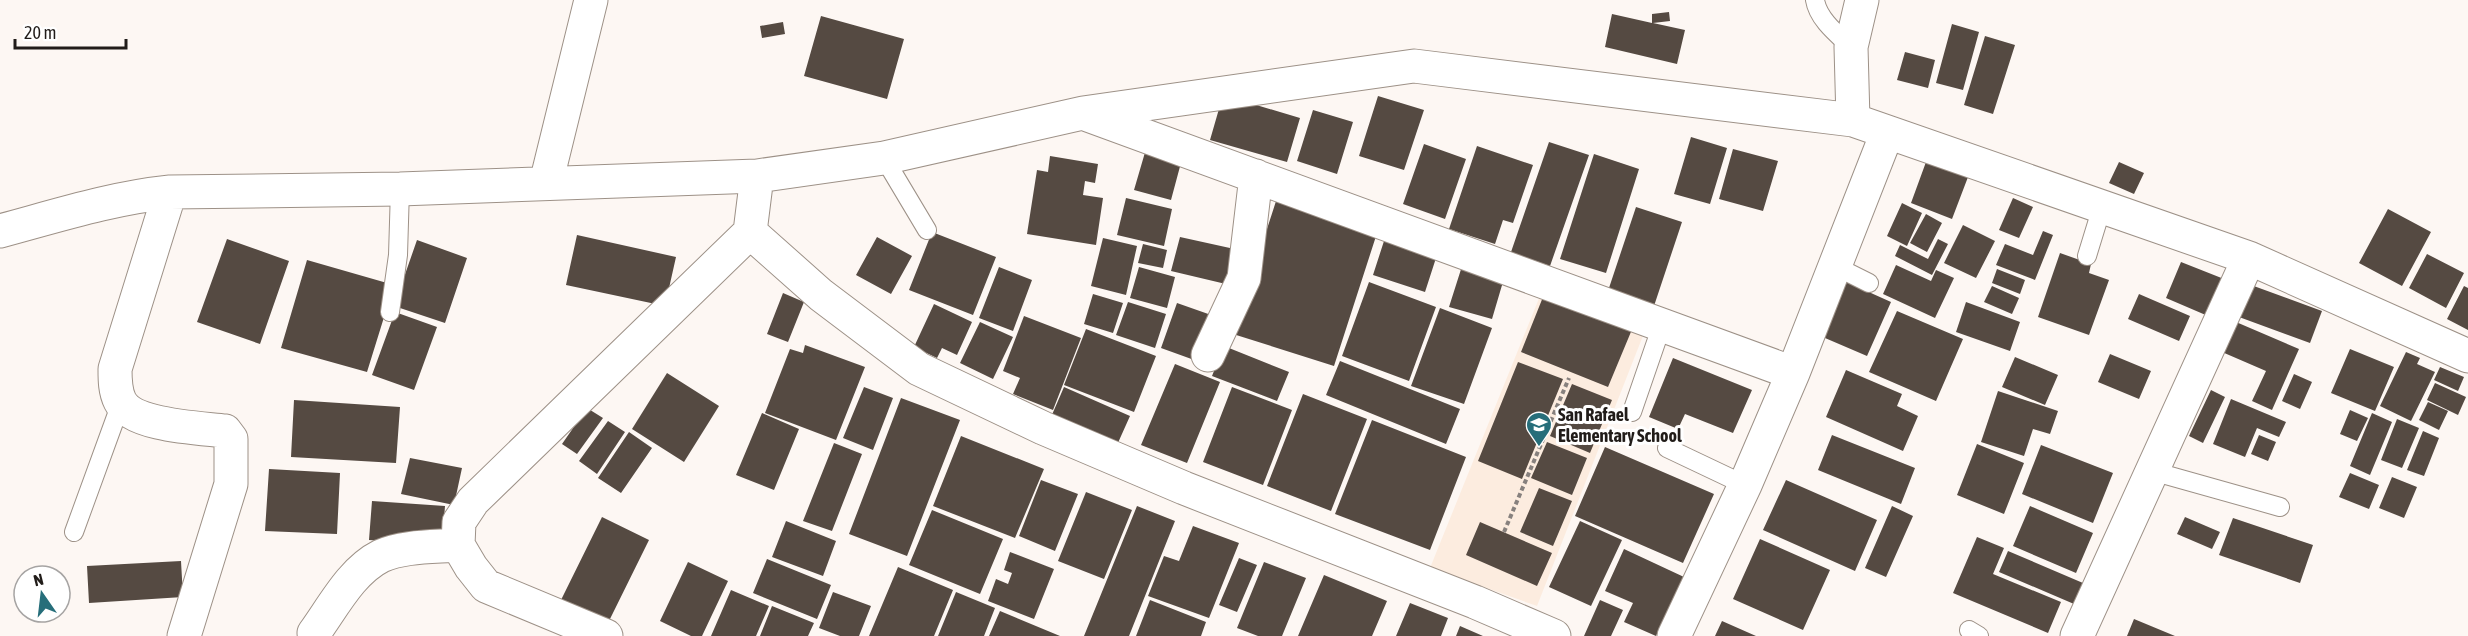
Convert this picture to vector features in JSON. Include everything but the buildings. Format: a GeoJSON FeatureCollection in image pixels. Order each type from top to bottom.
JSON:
{"type":"FeatureCollection","features":[{"type":"Feature","properties":{"kind":"street"},"geometry":{"type":"LineString","coordinates":[[546,183],[591,0]]}},
{"type":"Feature","properties":{"kind":"street"},"geometry":{"type":"LineString","coordinates":[[1853,120],[1851,47],[1862,0]]}},
{"type":"Feature","properties":{"kind":"street"},"geometry":{"type":"LineString","coordinates":[[0,231],[135,195],[170,192],[400,189],[757,176],[884,158],[1083,113],[1414,66],[1853,120],[2249,258],[2468,356]]}},
{"type":"Feature","properties":{"kind":"street"},"geometry":{"type":"LineString","coordinates":[[1083,113],[1793,374]]}},
{"type":"Feature","properties":{"kind":"street"},"geometry":{"type":"LineString","coordinates":[[1674,636],[1745,485],[1793,374],[1887,133]]}},
{"type":"Feature","properties":{"kind":"street"},"geometry":{"type":"LineString","coordinates":[[606,636],[486,586],[458,545],[459,522],[473,501],[750,232],[757,176]]}},
{"type":"Feature","properties":{"kind":"street"},"geometry":{"type":"LineString","coordinates":[[1208,355],[1244,278],[1256,176]]}},
{"type":"Feature","properties":{"kind":"street"},"geometry":{"type":"LineString","coordinates":[[170,192],[115,369],[115,387],[121,404],[156,423],[225,431],[231,439],[231,484],[184,636]]}},
{"type":"Feature","properties":{"kind":"street"},"geometry":{"type":"LineString","coordinates":[[750,232],[821,295],[919,369],[1043,428],[1184,488],[1464,598],[1554,636]]}},
{"type":"Feature","properties":{"kind":"street"},"geometry":{"type":"LineString","coordinates":[[2077,636],[2249,258]]}},
{"type":"Feature","properties":{"kind":"street"},"geometry":{"type":"LineString","coordinates":[[314,633],[356,576],[381,556],[411,549],[458,545]]}},
{"type":"Feature","properties":{"kind":"lane"},"geometry":{"type":"LineString","coordinates":[[1815,0],[1816,8],[1833,30],[1851,47]]}},
{"type":"Feature","properties":{"kind":"lane"},"geometry":{"type":"LineString","coordinates":[[884,158],[927,230]]}},
{"type":"Feature","properties":{"kind":"lane"},"geometry":{"type":"LineString","coordinates":[[390,312],[398,255],[400,189]]}},
{"type":"Feature","properties":{"kind":"lane"},"geometry":{"type":"LineString","coordinates":[[2087,256],[2102,207]]}},
{"type":"Feature","properties":{"kind":"lane"},"geometry":{"type":"LineString","coordinates":[[1835,266],[1869,283]]}},
{"type":"Feature","properties":{"kind":"lane"},"geometry":{"type":"LineString","coordinates":[[1632,412],[1662,325]]}},
{"type":"Feature","properties":{"kind":"lane"},"geometry":{"type":"LineString","coordinates":[[74,532],[121,404]]}},
{"type":"Feature","properties":{"kind":"lane"},"geometry":{"type":"LineString","coordinates":[[1667,448],[1745,485]]}},
{"type":"Feature","properties":{"kind":"lane"},"geometry":{"type":"LineString","coordinates":[[2152,471],[2280,507]]}},
{"type":"Feature","properties":{"kind":"path"},"geometry":{"type":"LineString","coordinates":[[1504,532],[1569,378]]}},
{"type":"Feature","properties":{"kind":"shaded area","name":"San Rafael Elementary School"},"geometry":{"type":"Polygon","coordinates":[[[1544,286],[1646,328],[1537,606],[1430,568],[1544,286]]]}},
{"type":"Feature","properties":{"kind":"place","name":"San Rafael Elementary School"},"geometry":{"type":"Point","coordinates":[1539,448]}}]}
